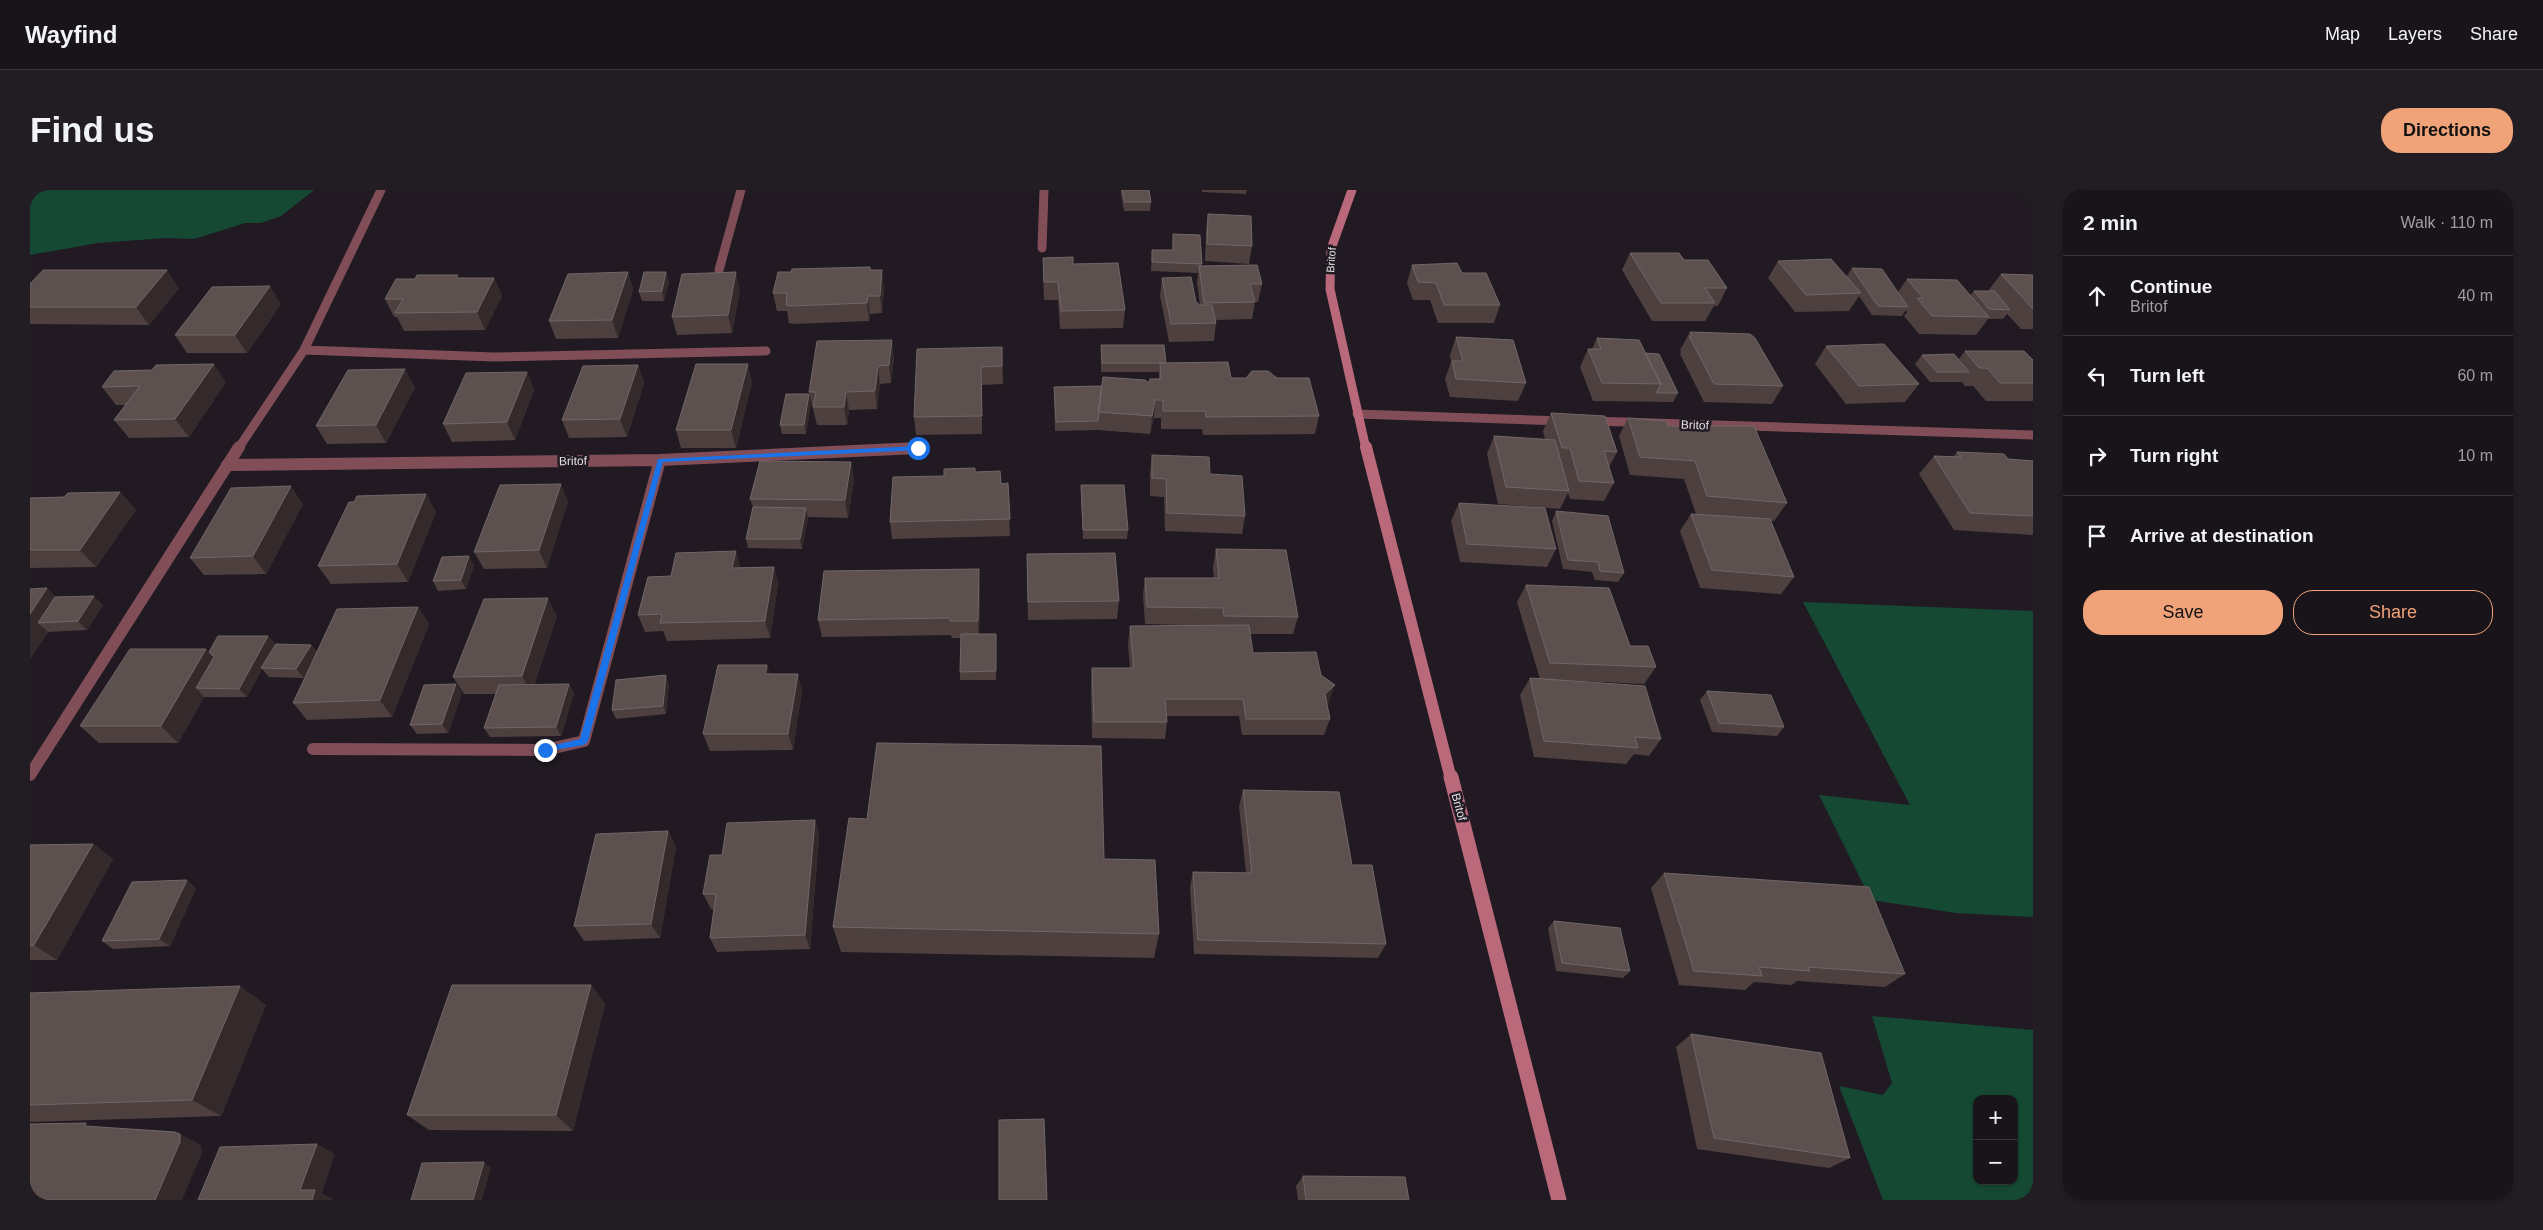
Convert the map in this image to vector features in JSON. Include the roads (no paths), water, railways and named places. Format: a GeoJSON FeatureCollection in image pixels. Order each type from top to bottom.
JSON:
{"type":"FeatureCollection","features":[{"type":"Feature","properties":{"kind":"street"},"geometry":{"type":"LineString","coordinates":[[30,775],[227,464],[304,350],[381,190]]}},
{"type":"Feature","properties":{"kind":"street"},"geometry":{"type":"LineString","coordinates":[[719,270],[741,190]]}},
{"type":"Feature","properties":{"kind":"street"},"geometry":{"type":"LineString","coordinates":[[1042,248],[1044,190]]}},
{"type":"Feature","properties":{"kind":"street","name":"Britof"},"geometry":{"type":"LineString","coordinates":[[1352,190],[1338,224],[1331,249],[1330,288],[1357,414],[1559,1200]]}},
{"type":"Feature","properties":{"kind":"street"},"geometry":{"type":"LineString","coordinates":[[304,350],[494,358],[766,351]]}},
{"type":"Feature","properties":{"kind":"street","name":"Britof"},"geometry":{"type":"LineString","coordinates":[[1357,414],[2033,435]]}},
{"type":"Feature","properties":{"kind":"street","name":"Britof"},"geometry":{"type":"LineString","coordinates":[[227,464],[660,460],[918,448]]}},
{"type":"Feature","properties":{"kind":"street"},"geometry":{"type":"LineString","coordinates":[[313,749],[545,750],[584,741],[660,460]]}}]}
